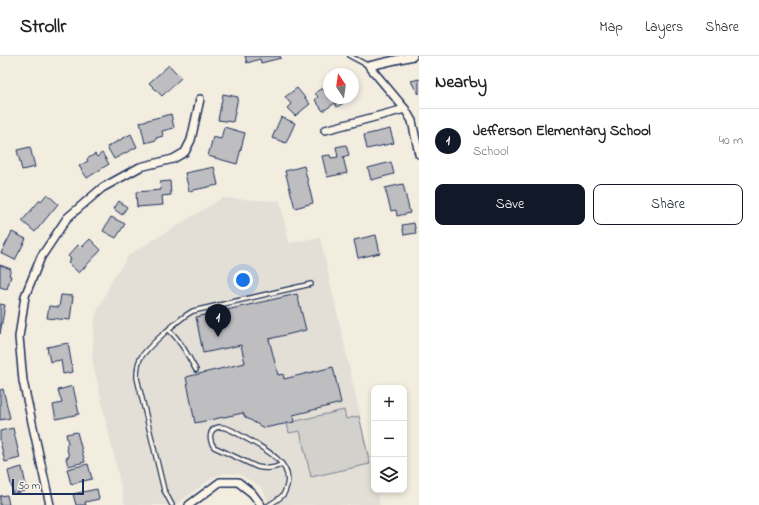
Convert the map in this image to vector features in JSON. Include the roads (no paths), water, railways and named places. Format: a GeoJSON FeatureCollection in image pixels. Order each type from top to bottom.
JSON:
{"type":"FeatureCollection","features":[{"type":"Feature","properties":{"kind":"street"},"geometry":{"type":"LineString","coordinates":[[413,56],[369,66],[405,109],[412,121],[419,154]]}},
{"type":"Feature","properties":{"kind":"street"},"geometry":{"type":"LineString","coordinates":[[50,505],[23,382],[19,337],[25,296],[41,257],[67,218],[102,188],[140,167],[173,159],[185,152],[191,140],[200,99]]}},
{"type":"Feature","properties":{"kind":"street"},"geometry":{"type":"LineString","coordinates":[[325,130],[405,109]]}},
{"type":"Feature","properties":{"kind":"street"},"geometry":{"type":"LineString","coordinates":[[189,505],[220,482],[238,482],[252,493],[261,505]]}},
{"type":"Feature","properties":{"kind":"lane"},"geometry":{"type":"LineString","coordinates":[[350,56],[369,66]]}},
{"type":"Feature","properties":{"kind":"lane"},"geometry":{"type":"LineString","coordinates":[[172,505],[164,490],[137,378],[137,370],[140,359],[148,349],[187,314],[193,311],[311,284]]}},
{"type":"Feature","properties":{"kind":"lane"},"geometry":{"type":"LineString","coordinates":[[169,330],[175,335],[196,370]]}},
{"type":"Feature","properties":{"kind":"lane"},"geometry":{"type":"LineString","coordinates":[[269,505],[284,495],[288,481],[285,467],[278,458],[226,428],[218,427],[211,433],[210,438],[214,447],[257,467],[276,467],[282,464]]}},
{"type":"Feature","properties":{"kind":"place","name":"Jefferson Elementary School"},"geometry":{"type":"Point","coordinates":[218,337]}}]}
